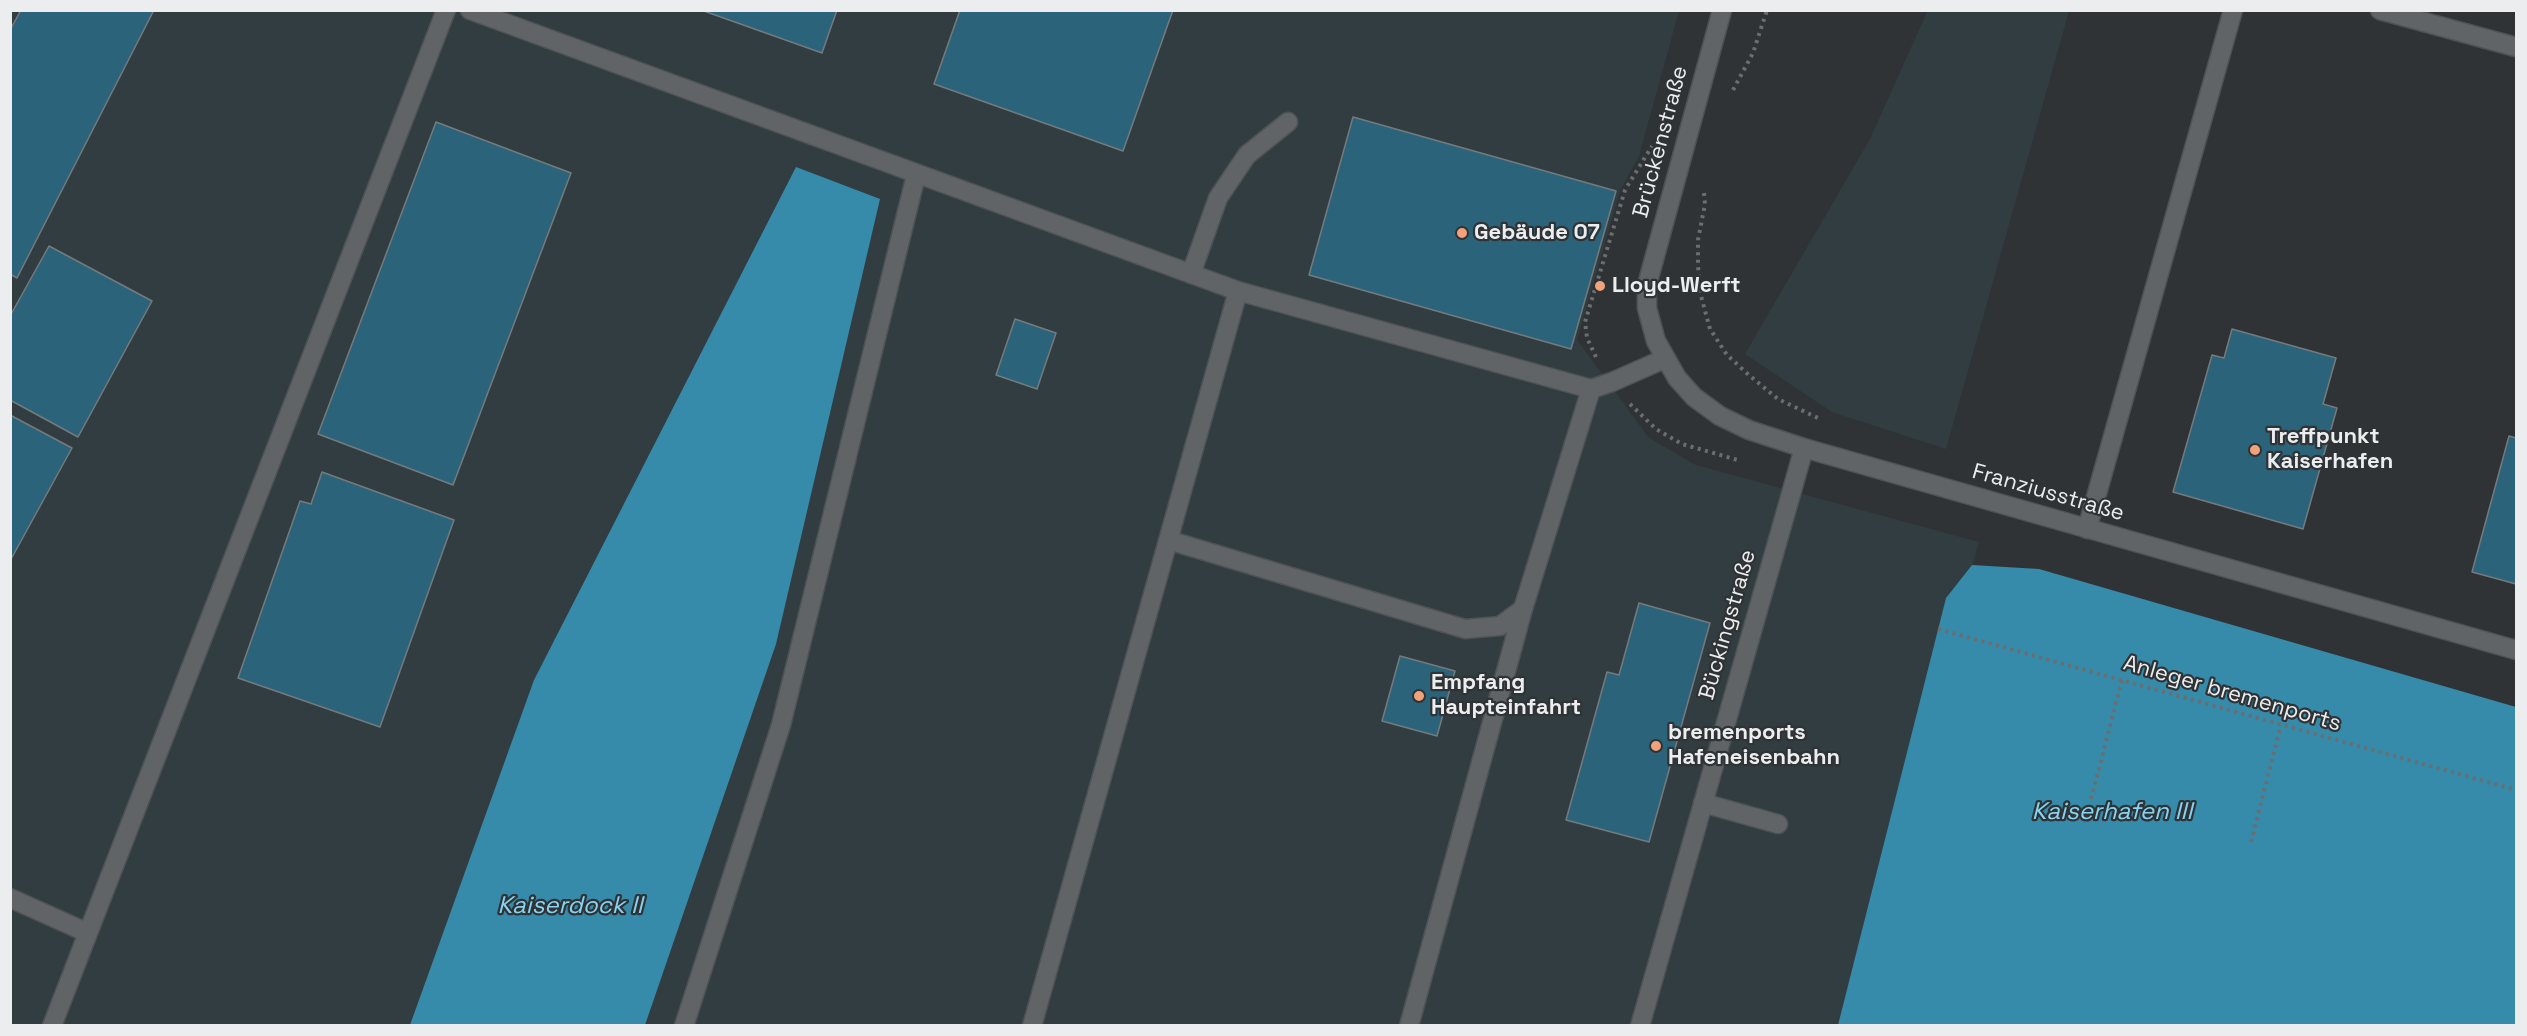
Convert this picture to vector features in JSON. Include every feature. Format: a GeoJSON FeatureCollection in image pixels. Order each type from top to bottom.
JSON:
{"type":"FeatureCollection","features":[{"type":"Feature","properties":{"kind":"main road"},"geometry":{"type":"LineString","coordinates":[[52,1026],[446,10]]}},
{"type":"Feature","properties":{"kind":"main road"},"geometry":{"type":"LineString","coordinates":[[470,10],[1238,291],[1590,389],[1664,359]]}},
{"type":"Feature","properties":{"kind":"main road","name":"Brückenstraße"},"geometry":{"type":"LineString","coordinates":[[1647,285],[1722,10]]}},
{"type":"Feature","properties":{"kind":"main road"},"geometry":{"type":"LineString","coordinates":[[2087,529],[2233,10]]}},
{"type":"Feature","properties":{"kind":"main road"},"geometry":{"type":"LineString","coordinates":[[2380,10],[2517,47]]}},
{"type":"Feature","properties":{"kind":"main road"},"geometry":{"type":"LineString","coordinates":[[1191,274],[1218,198],[1247,155],[1288,122]]}},
{"type":"Feature","properties":{"kind":"main road"},"geometry":{"type":"LineString","coordinates":[[684,1026],[781,725],[916,175]]}},
{"type":"Feature","properties":{"kind":"main road","name":"Franziusstraße"},"geometry":{"type":"LineString","coordinates":[[1647,285],[1647,308],[1651,325],[1664,359],[1677,378],[1694,397],[1720,416],[1749,430],[1804,448],[2517,650]]}},
{"type":"Feature","properties":{"kind":"main road"},"geometry":{"type":"LineString","coordinates":[[1032,1026],[1238,291]]}},
{"type":"Feature","properties":{"kind":"main road"},"geometry":{"type":"LineString","coordinates":[[1408,1026],[1523,609],[1590,389]]}},
{"type":"Feature","properties":{"kind":"main road","name":"Bückingstraße"},"geometry":{"type":"LineString","coordinates":[[1640,1026],[1804,448]]}},
{"type":"Feature","properties":{"kind":"main road"},"geometry":{"type":"LineString","coordinates":[[1168,540],[1465,629],[1500,626],[1523,609]]}},
{"type":"Feature","properties":{"kind":"main road"},"geometry":{"type":"LineString","coordinates":[[1703,803],[1778,824]]}},
{"type":"Feature","properties":{"kind":"main road"},"geometry":{"type":"LineString","coordinates":[[10,898],[88,933]]}},
{"type":"Feature","properties":{"kind":"path"},"geometry":{"type":"LineString","coordinates":[[1731,94],[1753,53],[1767,10]]}},
{"type":"Feature","properties":{"kind":"path"},"geometry":{"type":"LineString","coordinates":[[1704,188],[1705,204],[1698,240],[1698,267],[1701,296],[1710,329],[1727,355],[1778,399],[1829,422]]}},
{"type":"Feature","properties":{"kind":"path","name":"Anleger bremenports"},"geometry":{"type":"LineString","coordinates":[[1938,629],[2517,790]]}},
{"type":"Feature","properties":{"kind":"path"},"geometry":{"type":"LineString","coordinates":[[2091,799],[2122,680]]}},
{"type":"Feature","properties":{"kind":"path"},"geometry":{"type":"LineString","coordinates":[[2251,843],[2281,725]]}},
{"type":"Feature","properties":{"kind":"shaded area"},"geometry":{"type":"Polygon","coordinates":[[[1928,10],[2069,11],[1946,449],[1832,412],[1745,354],[1870,139],[1928,10]]]}},
{"type":"Feature","properties":{"kind":"shaded area","name":"Lloyd-Werft"},"geometry":{"type":"Polygon","coordinates":[[[10,11],[1679,11],[1639,156],[1620,191],[1577,340],[1649,438],[1696,465],[1979,542],[1972,565],[1946,598],[1838,1025],[11,1025],[10,11]]]}},
{"type":"Feature","properties":{"kind":"water","name":"Kaiserdock II"},"geometry":{"type":"Polygon","coordinates":[[[796,167],[880,199],[776,644],[645,1025],[410,1025],[534,680],[796,167]]]}},
{"type":"Feature","properties":{"kind":"water","name":"Kaiserhafen III"},"geometry":{"type":"Polygon","coordinates":[[[1972,565],[2039,569],[2516,707],[2516,1025],[1838,1025],[1946,598],[1972,565]]]}},
{"type":"Feature","properties":{"kind":"building"},"geometry":{"type":"Polygon","coordinates":[[[21,10],[154,10],[17,278],[10,274],[10,30],[21,10]]]}},
{"type":"Feature","properties":{"kind":"building"},"geometry":{"type":"Polygon","coordinates":[[[701,10],[837,10],[822,53],[701,10]]]}},
{"type":"Feature","properties":{"kind":"building"},"geometry":{"type":"Polygon","coordinates":[[[960,10],[1173,10],[1123,151],[934,84],[960,10]]]}},
{"type":"Feature","properties":{"kind":"building","name":"Gebäude 07"},"geometry":{"type":"Polygon","coordinates":[[[1353,117],[1616,191],[1571,349],[1309,275],[1353,117]]]}},
{"type":"Feature","properties":{"kind":"building"},"geometry":{"type":"Polygon","coordinates":[[[436,122],[571,173],[453,485],[318,434],[436,122]]]}},
{"type":"Feature","properties":{"kind":"building"},"geometry":{"type":"Polygon","coordinates":[[[49,246],[152,301],[78,437],[10,400],[10,316],[49,246]]]}},
{"type":"Feature","properties":{"kind":"building"},"geometry":{"type":"Polygon","coordinates":[[[1015,319],[1056,333],[1037,389],[996,375],[1015,319]]]}},
{"type":"Feature","properties":{"kind":"building","name":"Treffpunkt Kaiserhafen"},"geometry":{"type":"Polygon","coordinates":[[[2232,329],[2336,358],[2323,404],[2337,408],[2303,529],[2173,492],[2212,355],[2224,358],[2232,329]]]}},
{"type":"Feature","properties":{"kind":"building"},"geometry":{"type":"Polygon","coordinates":[[[10,415],[72,448],[10,561],[10,415]]]}},
{"type":"Feature","properties":{"kind":"building"},"geometry":{"type":"Polygon","coordinates":[[[2509,436],[2516,438],[2516,584],[2472,572],[2509,436]]]}},
{"type":"Feature","properties":{"kind":"building"},"geometry":{"type":"Polygon","coordinates":[[[322,472],[454,520],[380,727],[238,678],[300,501],[311,504],[322,472]]]}},
{"type":"Feature","properties":{"kind":"building"},"geometry":{"type":"Polygon","coordinates":[[[1639,603],[1710,623],[1649,842],[1566,820],[1607,672],[1619,675],[1639,603]]]}},
{"type":"Feature","properties":{"kind":"building","name":"Empfang Haupteinfahrt"},"geometry":{"type":"Polygon","coordinates":[[[1400,656],[1455,671],[1437,736],[1382,721],[1400,656]]]}},
{"type":"Feature","properties":{"kind":"place","name":"Gebäude 07"},"geometry":{"type":"Point","coordinates":[1462,233]}},
{"type":"Feature","properties":{"kind":"place","name":"Lloyd-Werft"},"geometry":{"type":"Point","coordinates":[1600,286]}},
{"type":"Feature","properties":{"kind":"place","name":"Treffpunkt Kaiserhafen"},"geometry":{"type":"Point","coordinates":[2255,450]}},
{"type":"Feature","properties":{"kind":"place","name":"Empfang Haupteinfahrt"},"geometry":{"type":"Point","coordinates":[1419,696]}},
{"type":"Feature","properties":{"kind":"place","name":"bremenports Hafeneisenbahn"},"geometry":{"type":"Point","coordinates":[1656,746]}}]}
